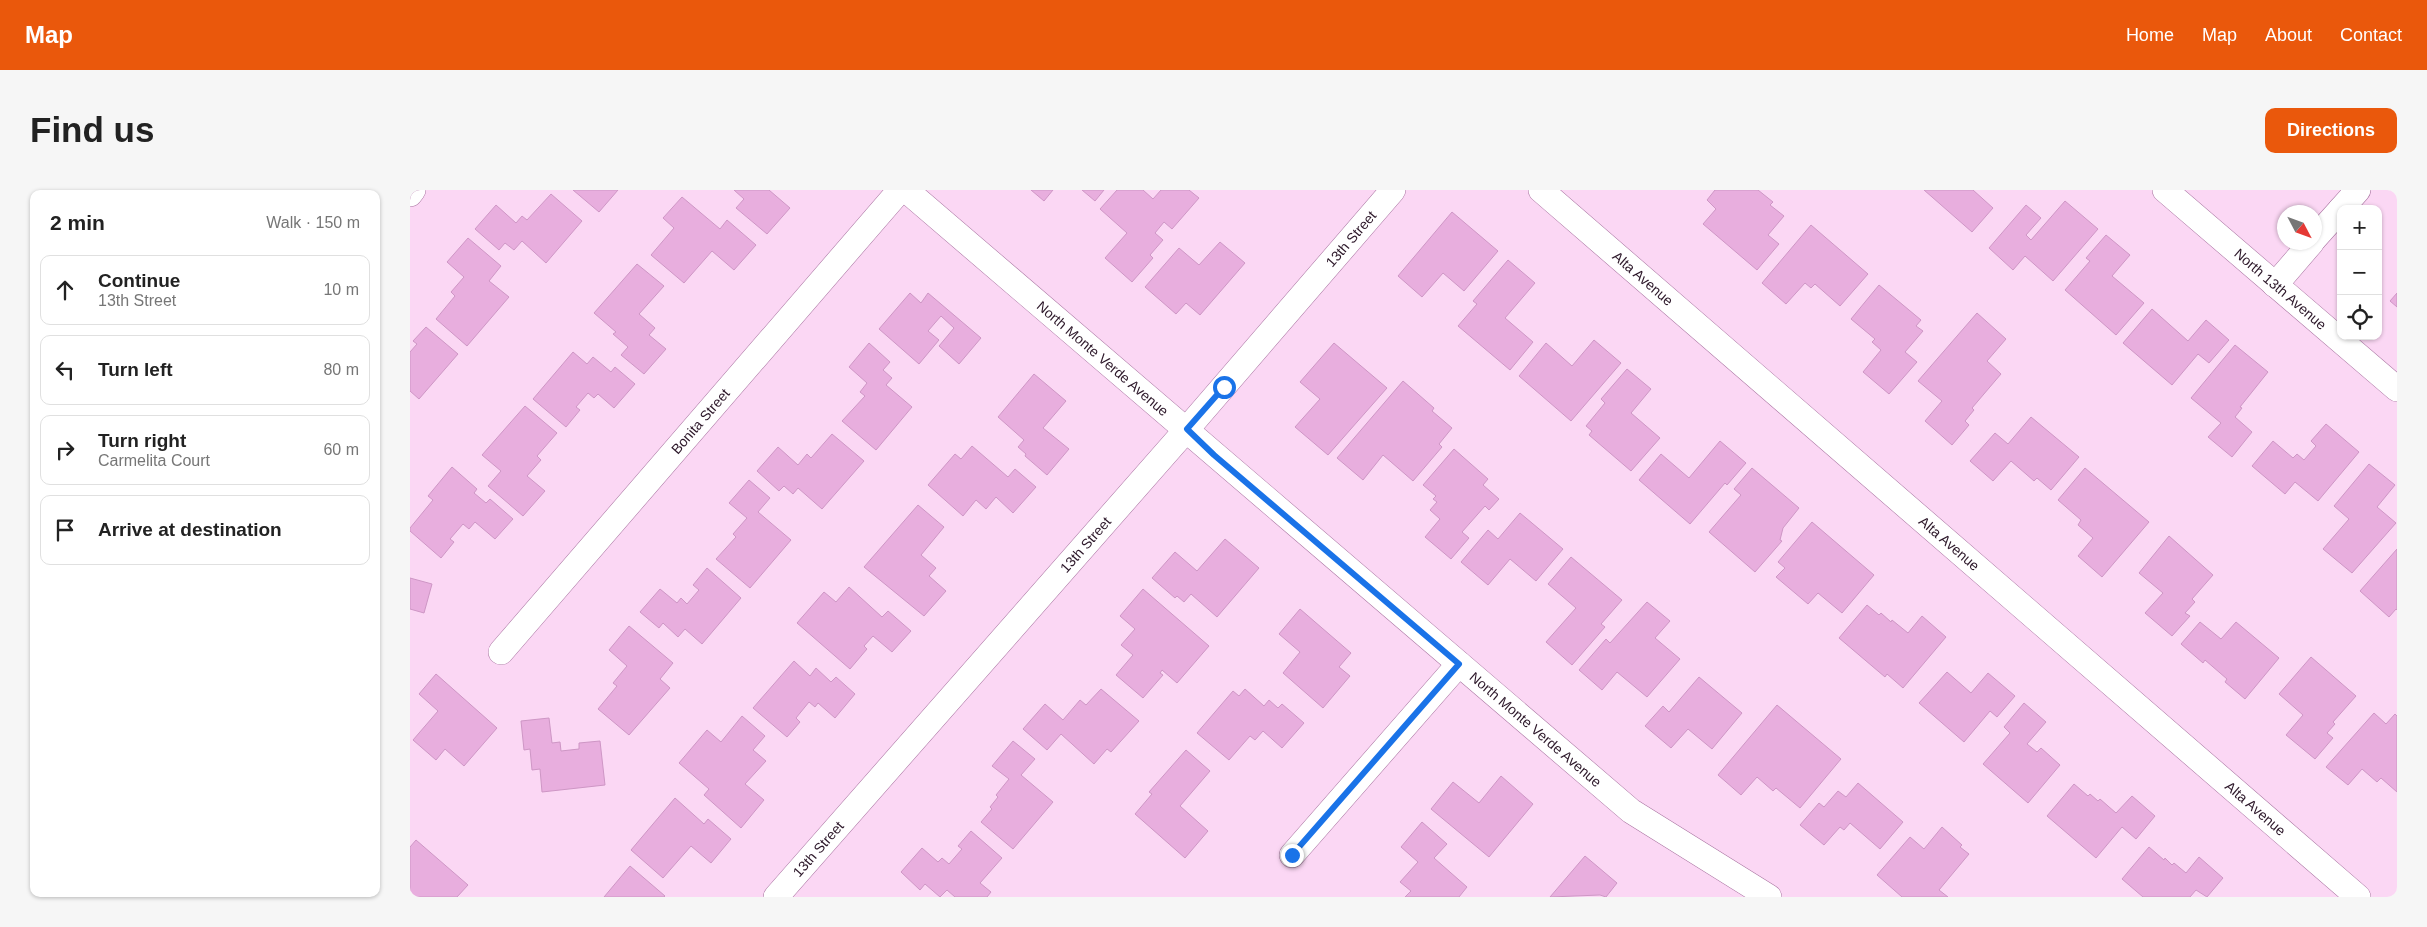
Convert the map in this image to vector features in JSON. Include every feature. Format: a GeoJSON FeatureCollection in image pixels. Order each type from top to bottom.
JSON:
{"type":"FeatureCollection","features":[{"type":"Feature","properties":{"kind":"street"},"geometry":{"type":"LineString","coordinates":[[410,194],[413,190]]}},
{"type":"Feature","properties":{"kind":"street","name":"Bonita Street"},"geometry":{"type":"LineString","coordinates":[[501,652],[900,190]]}},
{"type":"Feature","properties":{"kind":"street","name":"North Monte Verde Avenue"},"geometry":{"type":"LineString","coordinates":[[906,190],[1147,397],[1187,429],[1214,455],[1630,811],[1752,893]]}},
{"type":"Feature","properties":{"kind":"street","name":"13th Street"},"geometry":{"type":"LineString","coordinates":[[776,897],[1187,429],[1393,190]]}},
{"type":"Feature","properties":{"kind":"street","name":"Alta Avenue"},"geometry":{"type":"LineString","coordinates":[[1541,190],[2358,897]]}},
{"type":"Feature","properties":{"kind":"street","name":"North 13th Avenue"},"geometry":{"type":"LineString","coordinates":[[2165,190],[2397,389]]}},
{"type":"Feature","properties":{"kind":"street"},"geometry":{"type":"LineString","coordinates":[[2345,205],[2358,190]]}},
{"type":"Feature","properties":{"kind":"street"},"geometry":{"type":"LineString","coordinates":[[2322,230],[2337,213]]}},
{"type":"Feature","properties":{"kind":"street"},"geometry":{"type":"LineString","coordinates":[[2275,284],[2305,250]]}},
{"type":"Feature","properties":{"kind":"street"},"geometry":{"type":"LineString","coordinates":[[1292,855],[1459,664]]}},
{"type":"Feature","properties":{"kind":"building"},"geometry":{"type":"Polygon","coordinates":[[[573,190],[618,190],[599,212],[573,190]]]}},
{"type":"Feature","properties":{"kind":"building"},"geometry":{"type":"Polygon","coordinates":[[[734,190],[769,190],[790,208],[767,234],[736,208],[744,199],[734,190]]]}},
{"type":"Feature","properties":{"kind":"building"},"geometry":{"type":"Polygon","coordinates":[[[1031,190],[1053,190],[1044,201],[1031,190]]]}},
{"type":"Feature","properties":{"kind":"building"},"geometry":{"type":"Polygon","coordinates":[[[1082,190],[1104,190],[1095,201],[1082,190]]]}},
{"type":"Feature","properties":{"kind":"building"},"geometry":{"type":"Polygon","coordinates":[[[1117,190],[1143,190],[1153,199],[1161,190],[1189,190],[1199,198],[1172,229],[1164,222],[1155,233],[1163,240],[1150,255],[1153,258],[1132,282],[1105,258],[1127,233],[1100,209],[1117,190]]]}},
{"type":"Feature","properties":{"kind":"building"},"geometry":{"type":"Polygon","coordinates":[[[1715,190],[1758,190],[1773,202],[1770,205],[1784,216],[1768,235],[1779,244],[1757,270],[1703,224],[1716,209],[1707,200],[1715,190]]]}},
{"type":"Feature","properties":{"kind":"building"},"geometry":{"type":"Polygon","coordinates":[[[1924,190],[1973,190],[1993,208],[1972,232],[1924,190]]]}},
{"type":"Feature","properties":{"kind":"building"},"geometry":{"type":"Polygon","coordinates":[[[551,194],[582,221],[546,263],[522,241],[514,250],[505,243],[499,250],[475,229],[496,205],[516,223],[522,216],[527,220],[551,194]]]}},
{"type":"Feature","properties":{"kind":"building"},"geometry":{"type":"Polygon","coordinates":[[[682,197],[720,229],[727,220],[756,245],[734,270],[712,251],[684,283],[651,255],[674,228],[663,218],[682,197]]]}},
{"type":"Feature","properties":{"kind":"building"},"geometry":{"type":"Polygon","coordinates":[[[2065,201],[2098,229],[2053,281],[2025,256],[2013,270],[1989,248],[2026,205],[2041,218],[2026,235],[2031,240],[2065,201]]]}},
{"type":"Feature","properties":{"kind":"building"},"geometry":{"type":"Polygon","coordinates":[[[1452,212],[1498,251],[1464,291],[1443,273],[1422,297],[1398,276],[1452,212]]]}},
{"type":"Feature","properties":{"kind":"building"},"geometry":{"type":"Polygon","coordinates":[[[1811,225],[1868,274],[1840,306],[1815,284],[1811,288],[1805,283],[1786,304],[1762,283],[1811,225]]]}},
{"type":"Feature","properties":{"kind":"building"},"geometry":{"type":"Polygon","coordinates":[[[2106,235],[2130,255],[2112,276],[2144,303],[2116,335],[2065,290],[2090,261],[2086,258],[2106,235]]]}},
{"type":"Feature","properties":{"kind":"building"},"geometry":{"type":"Polygon","coordinates":[[[468,238],[501,266],[489,281],[509,297],[467,346],[436,319],[455,296],[451,292],[464,277],[447,262],[468,238]]]}},
{"type":"Feature","properties":{"kind":"building"},"geometry":{"type":"Polygon","coordinates":[[[1220,242],[1245,263],[1200,315],[1186,303],[1176,314],[1145,287],[1179,248],[1199,265],[1220,242]]]}},
{"type":"Feature","properties":{"kind":"building"},"geometry":{"type":"Polygon","coordinates":[[[1508,260],[1535,283],[1505,318],[1533,342],[1510,370],[1458,326],[1477,304],[1473,301],[1508,260]]]}},
{"type":"Feature","properties":{"kind":"building"},"geometry":{"type":"Polygon","coordinates":[[[637,264],[664,286],[639,314],[655,328],[649,335],[666,349],[644,374],[621,355],[628,347],[613,334],[616,332],[594,313],[637,264]]]}},
{"type":"Feature","properties":{"kind":"building"},"geometry":{"type":"Polygon","coordinates":[[[1879,285],[1921,320],[1916,326],[1923,331],[1905,352],[1917,362],[1889,394],[1863,372],[1881,350],[1872,342],[1875,339],[1851,319],[1879,285]]]}},
{"type":"Feature","properties":{"kind":"building"},"geometry":{"type":"Polygon","coordinates":[[[910,293],[921,303],[928,293],[981,338],[959,364],[939,346],[954,328],[941,316],[928,331],[939,340],[919,364],[879,329],[910,293]]]}},
{"type":"Feature","properties":{"kind":"building"},"geometry":{"type":"Polygon","coordinates":[[[2397,293],[2397,307],[2390,301],[2397,293]]]}},
{"type":"Feature","properties":{"kind":"building"},"geometry":{"type":"Polygon","coordinates":[[[2152,309],[2188,341],[2206,320],[2229,340],[2209,363],[2198,354],[2172,385],[2123,343],[2152,309]]]}},
{"type":"Feature","properties":{"kind":"building"},"geometry":{"type":"Polygon","coordinates":[[[1977,313],[2006,339],[1987,361],[2001,374],[1972,408],[1974,410],[1965,421],[1969,425],[1952,445],[1925,421],[1942,401],[1918,381],[1977,313]]]}},
{"type":"Feature","properties":{"kind":"building"},"geometry":{"type":"Polygon","coordinates":[[[426,327],[458,354],[419,399],[410,391],[410,352],[417,344],[413,341],[426,327]]]}},
{"type":"Feature","properties":{"kind":"building"},"geometry":{"type":"Polygon","coordinates":[[[1594,340],[1621,363],[1571,421],[1519,376],[1546,343],[1572,366],[1594,340]]]}},
{"type":"Feature","properties":{"kind":"building"},"geometry":{"type":"Polygon","coordinates":[[[869,343],[890,362],[883,370],[892,378],[886,385],[912,407],[876,450],[842,421],[865,396],[860,392],[867,383],[849,367],[869,343]]]}},
{"type":"Feature","properties":{"kind":"building"},"geometry":{"type":"Polygon","coordinates":[[[1334,343],[1387,388],[1328,455],[1295,427],[1320,399],[1300,382],[1334,343]]]}},
{"type":"Feature","properties":{"kind":"building"},"geometry":{"type":"Polygon","coordinates":[[[2235,345],[2268,372],[2240,407],[2242,408],[2235,417],[2252,432],[2232,457],[2208,437],[2221,423],[2191,398],[2235,345]]]}},
{"type":"Feature","properties":{"kind":"building"},"geometry":{"type":"Polygon","coordinates":[[[573,352],[587,364],[593,357],[611,372],[615,367],[635,384],[614,408],[598,394],[594,398],[588,393],[576,407],[580,410],[566,427],[533,399],[573,352]]]}},
{"type":"Feature","properties":{"kind":"building"},"geometry":{"type":"Polygon","coordinates":[[[1627,369],[1651,389],[1631,413],[1660,438],[1631,471],[1589,435],[1592,431],[1586,426],[1605,403],[1601,399],[1627,369]]]}},
{"type":"Feature","properties":{"kind":"building"},"geometry":{"type":"Polygon","coordinates":[[[1034,374],[1066,401],[1043,428],[1069,449],[1047,475],[1025,456],[1026,454],[1018,447],[1024,440],[998,417],[1034,374]]]}},
{"type":"Feature","properties":{"kind":"building"},"geometry":{"type":"Polygon","coordinates":[[[1403,381],[1434,408],[1432,411],[1452,428],[1439,444],[1442,447],[1413,481],[1383,455],[1363,480],[1337,458],[1403,381]]]}},
{"type":"Feature","properties":{"kind":"building"},"geometry":{"type":"Polygon","coordinates":[[[525,406],[557,433],[537,456],[541,460],[527,476],[545,491],[523,516],[488,486],[501,471],[482,455],[525,406]]]}},
{"type":"Feature","properties":{"kind":"building"},"geometry":{"type":"Polygon","coordinates":[[[2031,417],[2079,457],[2051,490],[2037,478],[2034,481],[2011,461],[1993,481],[1970,461],[1995,433],[2008,444],[2031,417]]]}},
{"type":"Feature","properties":{"kind":"building"},"geometry":{"type":"Polygon","coordinates":[[[2326,424],[2359,452],[2318,501],[2295,482],[2285,494],[2252,466],[2273,441],[2293,458],[2297,454],[2304,460],[2316,446],[2311,441],[2326,424]]]}},
{"type":"Feature","properties":{"kind":"building"},"geometry":{"type":"Polygon","coordinates":[[[832,434],[864,461],[822,509],[798,488],[793,494],[784,486],[779,491],[757,471],[778,447],[798,465],[807,454],[811,458],[832,434]]]}},
{"type":"Feature","properties":{"kind":"building"},"geometry":{"type":"Polygon","coordinates":[[[1720,441],[1746,463],[1727,485],[1725,483],[1690,524],[1639,480],[1661,454],[1689,478],[1720,441]]]}},
{"type":"Feature","properties":{"kind":"building"},"geometry":{"type":"Polygon","coordinates":[[[972,446],[1008,477],[1015,469],[1036,487],[1013,513],[996,497],[986,509],[976,500],[963,516],[928,485],[955,454],[961,459],[972,446]]]}},
{"type":"Feature","properties":{"kind":"building"},"geometry":{"type":"Polygon","coordinates":[[[1454,449],[1488,479],[1483,485],[1499,499],[1489,510],[1485,506],[1462,532],[1469,538],[1451,559],[1425,537],[1440,519],[1430,510],[1437,502],[1433,499],[1436,496],[1423,485],[1454,449]]]}},
{"type":"Feature","properties":{"kind":"building"},"geometry":{"type":"Polygon","coordinates":[[[2369,464],[2395,485],[2377,507],[2396,523],[2352,573],[2323,549],[2349,519],[2334,506],[2369,464]]]}},
{"type":"Feature","properties":{"kind":"building"},"geometry":{"type":"Polygon","coordinates":[[[452,467],[477,489],[474,493],[486,503],[490,499],[513,519],[495,539],[475,522],[469,529],[463,524],[450,539],[454,542],[441,558],[410,531],[410,528],[433,500],[428,496],[452,467]]]}},
{"type":"Feature","properties":{"kind":"building"},"geometry":{"type":"Polygon","coordinates":[[[1752,468],[1799,508],[1783,528],[1780,540],[1782,541],[1755,572],[1709,532],[1741,495],[1734,489],[1752,468]]]}},
{"type":"Feature","properties":{"kind":"building"},"geometry":{"type":"Polygon","coordinates":[[[2085,468],[2149,522],[2102,577],[2078,556],[2093,538],[2078,525],[2081,520],[2058,500],[2085,468]]]}},
{"type":"Feature","properties":{"kind":"building"},"geometry":{"type":"Polygon","coordinates":[[[749,480],[770,498],[758,512],[791,540],[750,588],[716,559],[736,537],[733,534],[747,518],[729,503],[749,480]]]}},
{"type":"Feature","properties":{"kind":"building"},"geometry":{"type":"Polygon","coordinates":[[[918,505],[944,527],[921,555],[936,568],[929,576],[946,591],[924,616],[864,567],[918,505]]]}},
{"type":"Feature","properties":{"kind":"building"},"geometry":{"type":"Polygon","coordinates":[[[1520,513],[1563,549],[1536,581],[1510,559],[1488,585],[1461,562],[1488,530],[1498,539],[1520,513]]]}},
{"type":"Feature","properties":{"kind":"building"},"geometry":{"type":"Polygon","coordinates":[[[1812,522],[1874,575],[1842,613],[1818,593],[1808,604],[1776,577],[1785,568],[1778,562],[1812,522]]]}},
{"type":"Feature","properties":{"kind":"building"},"geometry":{"type":"Polygon","coordinates":[[[2169,536],[2213,575],[2192,599],[2195,602],[2185,613],[2190,616],[2172,636],[2145,613],[2163,593],[2139,573],[2169,536]]]}},
{"type":"Feature","properties":{"kind":"building"},"geometry":{"type":"Polygon","coordinates":[[[1225,539],[1259,568],[1217,617],[1191,594],[1184,602],[1177,596],[1175,598],[1152,578],[1175,552],[1197,571],[1225,539]]]}},
{"type":"Feature","properties":{"kind":"building"},"geometry":{"type":"Polygon","coordinates":[[[2397,549],[2397,610],[2389,617],[2360,591],[2397,549]]]}},
{"type":"Feature","properties":{"kind":"building"},"geometry":{"type":"Polygon","coordinates":[[[1571,557],[1622,600],[1601,624],[1605,627],[1572,665],[1546,642],[1576,608],[1548,584],[1571,557]]]}},
{"type":"Feature","properties":{"kind":"building"},"geometry":{"type":"Polygon","coordinates":[[[707,568],[741,598],[702,644],[685,629],[678,637],[663,623],[659,628],[640,612],[660,589],[677,603],[681,598],[687,604],[699,590],[693,585],[707,568]]]}},
{"type":"Feature","properties":{"kind":"building"},"geometry":{"type":"Polygon","coordinates":[[[410,578],[432,584],[424,613],[410,609],[410,578]]]}},
{"type":"Feature","properties":{"kind":"building"},"geometry":{"type":"Polygon","coordinates":[[[849,587],[882,617],[888,611],[911,631],[892,652],[873,636],[864,646],[867,649],[850,669],[797,623],[824,592],[836,602],[849,587]]]}},
{"type":"Feature","properties":{"kind":"building"},"geometry":{"type":"Polygon","coordinates":[[[1143,589],[1209,646],[1177,683],[1162,670],[1160,673],[1163,675],[1143,698],[1116,675],[1133,655],[1121,645],[1135,629],[1120,616],[1143,589]]]}},
{"type":"Feature","properties":{"kind":"building"},"geometry":{"type":"Polygon","coordinates":[[[1647,602],[1670,621],[1655,638],[1680,659],[1647,697],[1617,672],[1602,690],[1579,670],[1606,639],[1610,643],[1647,602]]]}},
{"type":"Feature","properties":{"kind":"building"},"geometry":{"type":"Polygon","coordinates":[[[1867,605],[1879,615],[1881,613],[1891,622],[1892,620],[1908,633],[1922,616],[1946,637],[1903,688],[1887,674],[1885,677],[1839,638],[1867,605]]]}},
{"type":"Feature","properties":{"kind":"building"},"geometry":{"type":"Polygon","coordinates":[[[1300,609],[1351,653],[1339,667],[1350,676],[1323,708],[1283,673],[1300,652],[1279,634],[1300,609]]]}},
{"type":"Feature","properties":{"kind":"building"},"geometry":{"type":"Polygon","coordinates":[[[2200,622],[2221,639],[2236,622],[2279,658],[2245,699],[2225,682],[2227,679],[2205,660],[2203,663],[2181,644],[2200,622]]]}},
{"type":"Feature","properties":{"kind":"building"},"geometry":{"type":"Polygon","coordinates":[[[629,626],[673,663],[660,679],[670,688],[629,735],[598,709],[617,686],[613,683],[627,666],[609,650],[629,626]]]}},
{"type":"Feature","properties":{"kind":"building"},"geometry":{"type":"Polygon","coordinates":[[[2311,657],[2356,696],[2333,722],[2335,724],[2327,733],[2333,738],[2315,759],[2286,735],[2303,715],[2279,694],[2311,657]]]}},
{"type":"Feature","properties":{"kind":"building"},"geometry":{"type":"Polygon","coordinates":[[[794,661],[810,676],[816,668],[831,682],[836,677],[855,694],[835,718],[818,703],[815,707],[809,702],[796,718],[800,722],[787,737],[753,708],[794,661]]]}},
{"type":"Feature","properties":{"kind":"building"},"geometry":{"type":"Polygon","coordinates":[[[1947,672],[1971,693],[1988,673],[2015,696],[1997,717],[1990,711],[1964,742],[1919,703],[1947,672]]]}},
{"type":"Feature","properties":{"kind":"building"},"geometry":{"type":"Polygon","coordinates":[[[436,674],[497,728],[464,766],[445,749],[436,760],[413,740],[438,711],[419,694],[436,674]]]}},
{"type":"Feature","properties":{"kind":"building"},"geometry":{"type":"Polygon","coordinates":[[[1699,677],[1742,713],[1712,749],[1688,729],[1671,748],[1645,726],[1663,706],[1669,712],[1699,677]]]}},
{"type":"Feature","properties":{"kind":"building"},"geometry":{"type":"Polygon","coordinates":[[[1101,689],[1139,721],[1111,752],[1107,749],[1094,764],[1061,734],[1047,750],[1023,729],[1045,704],[1063,720],[1080,700],[1086,705],[1101,689]]]}},
{"type":"Feature","properties":{"kind":"building"},"geometry":{"type":"Polygon","coordinates":[[[1245,689],[1264,706],[1269,700],[1278,708],[1282,704],[1304,723],[1282,748],[1263,731],[1255,740],[1250,736],[1229,760],[1197,733],[1233,691],[1239,696],[1245,689]]]}},
{"type":"Feature","properties":{"kind":"building"},"geometry":{"type":"Polygon","coordinates":[[[2024,703],[2046,722],[2027,744],[2037,752],[2041,748],[2060,765],[2028,803],[1983,764],[2010,733],[2004,727],[2024,703]]]}},
{"type":"Feature","properties":{"kind":"building"},"geometry":{"type":"Polygon","coordinates":[[[1777,705],[1841,759],[1800,808],[1776,788],[1773,791],[1757,777],[1741,795],[1718,775],[1777,705]]]}},
{"type":"Feature","properties":{"kind":"building"},"geometry":{"type":"Polygon","coordinates":[[[2374,713],[2386,724],[2395,714],[2397,716],[2397,792],[2381,778],[2377,782],[2362,769],[2348,785],[2326,767],[2374,713]]]}},
{"type":"Feature","properties":{"kind":"building"},"geometry":{"type":"Polygon","coordinates":[[[742,716],[765,736],[753,750],[766,761],[745,784],[764,800],[741,828],[704,795],[709,789],[679,763],[707,730],[721,742],[742,716]]]}},
{"type":"Feature","properties":{"kind":"building"},"geometry":{"type":"Polygon","coordinates":[[[549,718],[552,743],[560,742],[561,751],[579,749],[579,743],[600,741],[605,785],[542,792],[540,769],[532,770],[530,749],[524,750],[521,721],[549,718]]]}},
{"type":"Feature","properties":{"kind":"building"},"geometry":{"type":"Polygon","coordinates":[[[1013,741],[1035,759],[1021,775],[1053,802],[1013,849],[981,822],[992,809],[990,807],[998,797],[996,795],[1009,779],[992,766],[1013,741]]]}},
{"type":"Feature","properties":{"kind":"building"},"geometry":{"type":"Polygon","coordinates":[[[1186,750],[1210,771],[1180,806],[1208,831],[1185,858],[1135,814],[1152,794],[1149,792],[1186,750]]]}},
{"type":"Feature","properties":{"kind":"building"},"geometry":{"type":"Polygon","coordinates":[[[1501,776],[1533,804],[1489,857],[1431,809],[1453,782],[1479,803],[1501,776]]]}},
{"type":"Feature","properties":{"kind":"building"},"geometry":{"type":"Polygon","coordinates":[[[1858,783],[1903,822],[1880,849],[1850,823],[1844,830],[1840,827],[1824,845],[1800,825],[1819,803],[1824,807],[1838,791],[1846,797],[1858,783]]]}},
{"type":"Feature","properties":{"kind":"building"},"geometry":{"type":"Polygon","coordinates":[[[2074,784],[2088,796],[2090,794],[2098,801],[2100,799],[2116,813],[2132,796],[2155,816],[2136,839],[2122,827],[2096,858],[2047,816],[2074,784]]]}},
{"type":"Feature","properties":{"kind":"building"},"geometry":{"type":"Polygon","coordinates":[[[675,798],[704,824],[708,819],[731,839],[711,863],[691,846],[663,878],[631,850],[675,798]]]}},
{"type":"Feature","properties":{"kind":"building"},"geometry":{"type":"Polygon","coordinates":[[[1422,822],[1447,844],[1434,858],[1467,887],[1459,897],[1405,897],[1411,891],[1400,882],[1418,862],[1401,847],[1422,822]]]}},
{"type":"Feature","properties":{"kind":"building"},"geometry":{"type":"Polygon","coordinates":[[[1942,827],[1969,854],[1939,890],[1948,897],[1902,897],[1877,875],[1910,837],[1924,849],[1942,827]]]}},
{"type":"Feature","properties":{"kind":"building"},"geometry":{"type":"Polygon","coordinates":[[[971,831],[1002,858],[980,883],[991,892],[987,897],[955,897],[947,890],[940,897],[925,884],[920,890],[901,872],[922,848],[938,862],[942,858],[949,864],[962,849],[958,846],[971,831]]]}},
{"type":"Feature","properties":{"kind":"building"},"geometry":{"type":"Polygon","coordinates":[[[416,840],[468,885],[457,897],[415,897],[410,892],[410,847],[416,840]]]}},
{"type":"Feature","properties":{"kind":"building"},"geometry":{"type":"Polygon","coordinates":[[[2149,847],[2164,860],[2165,858],[2172,865],[2174,863],[2186,873],[2199,857],[2223,878],[2207,897],[2196,890],[2190,897],[2143,897],[2122,879],[2149,847]]]}},
{"type":"Feature","properties":{"kind":"building"},"geometry":{"type":"Polygon","coordinates":[[[1585,856],[1617,883],[1606,897],[1600,895],[1550,897],[1585,856]]]}},
{"type":"Feature","properties":{"kind":"building"},"geometry":{"type":"Polygon","coordinates":[[[630,866],[665,896],[604,897],[630,866]]]}},
{"type":"Feature","properties":{"kind":"route"},"geometry":{"type":"LineString","coordinates":[[1224,387],[1187,429],[1214,455],[1459,664],[1292,855]]}}]}
